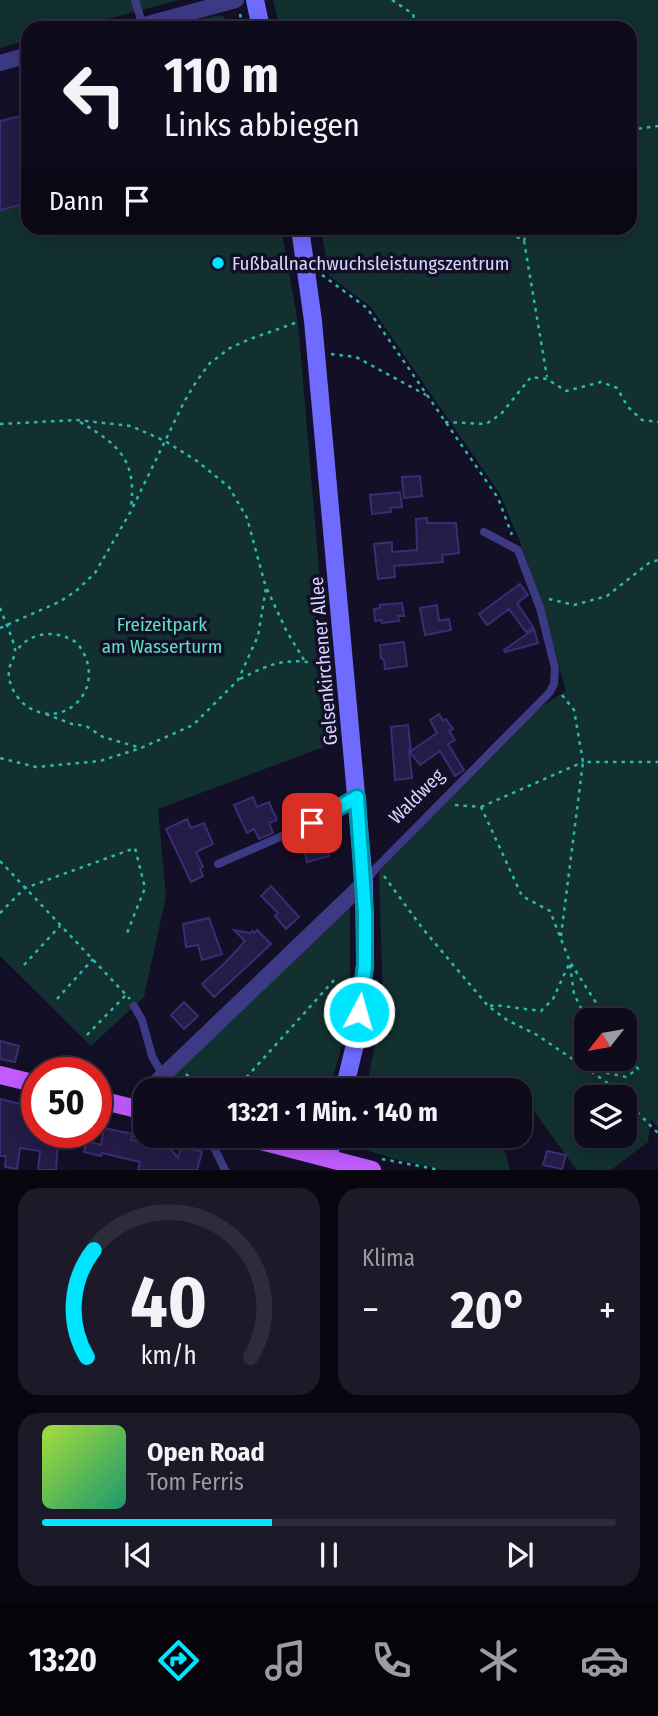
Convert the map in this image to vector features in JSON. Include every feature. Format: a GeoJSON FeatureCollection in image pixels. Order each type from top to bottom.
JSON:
{"type":"FeatureCollection","features":[{"type":"Feature","properties":{"kind":"main road"},"geometry":{"type":"LineString","coordinates":[[255,0],[260,21]]}},
{"type":"Feature","properties":{"kind":"main road","name":"Gelsenkirchener Allee"},"geometry":{"type":"LineString","coordinates":[[301,235],[313,321],[364,883],[365,965],[356,1035],[347,1078]]}},
{"type":"Feature","properties":{"kind":"main road"},"geometry":{"type":"LineString","coordinates":[[0,1075],[21,1080]]}},
{"type":"Feature","properties":{"kind":"main road"},"geometry":{"type":"LineString","coordinates":[[112,1103],[133,1108]]}},
{"type":"Feature","properties":{"kind":"main road"},"geometry":{"type":"LineString","coordinates":[[289,1148],[328,1158],[376,1164]]}},
{"type":"Feature","properties":{"kind":"main road"},"geometry":{"type":"LineString","coordinates":[[328,1158],[331,1148]]}},
{"type":"Feature","properties":{"kind":"street"},"geometry":{"type":"LineString","coordinates":[[158,21],[236,0]]}},
{"type":"Feature","properties":{"kind":"street"},"geometry":{"type":"LineString","coordinates":[[0,63],[21,57]]}},
{"type":"Feature","properties":{"kind":"street","name":"Waldweg"},"geometry":{"type":"LineString","coordinates":[[161,1078],[364,883]]}},
{"type":"Feature","properties":{"kind":"lane"},"geometry":{"type":"LineString","coordinates":[[135,0],[140,16],[138,21]]}},
{"type":"Feature","properties":{"kind":"lane"},"geometry":{"type":"LineString","coordinates":[[484,532],[519,550],[555,668],[554,684]]}},
{"type":"Feature","properties":{"kind":"lane","name":"Waldweg"},"geometry":{"type":"LineString","coordinates":[[364,883],[438,804],[550,692],[554,684]]}},
{"type":"Feature","properties":{"kind":"lane"},"geometry":{"type":"LineString","coordinates":[[218,864],[312,823],[357,797]]}},
{"type":"Feature","properties":{"kind":"lane"},"geometry":{"type":"LineString","coordinates":[[135,1006],[142,1020],[152,1056],[169,1070]]}},
{"type":"Feature","properties":{"kind":"lane"},"geometry":{"type":"LineString","coordinates":[[214,1148],[225,1170]]}},
{"type":"Feature","properties":{"kind":"path"},"geometry":{"type":"LineString","coordinates":[[392,0],[413,14],[414,21]]}},
{"type":"Feature","properties":{"kind":"path"},"geometry":{"type":"LineString","coordinates":[[637,129],[658,126]]}},
{"type":"Feature","properties":{"kind":"path"},"geometry":{"type":"LineString","coordinates":[[513,235],[524,242]]}},
{"type":"Feature","properties":{"kind":"path"},"geometry":{"type":"LineString","coordinates":[[526,235],[524,242],[547,379]]}},
{"type":"Feature","properties":{"kind":"path"},"geometry":{"type":"LineString","coordinates":[[322,275],[367,308],[498,498],[519,550]]}},
{"type":"Feature","properties":{"kind":"path"},"geometry":{"type":"LineString","coordinates":[[0,628],[59,602],[95,573],[131,510],[196,382],[211,363],[220,354],[250,339],[302,321]]}},
{"type":"Feature","properties":{"kind":"path"},"geometry":{"type":"LineString","coordinates":[[331,354],[356,357],[428,396]]}},
{"type":"Feature","properties":{"kind":"path"},"geometry":{"type":"LineString","coordinates":[[445,422],[486,424],[501,414],[531,377],[547,379],[566,391],[601,382],[617,388],[628,407],[642,420],[658,422]]}},
{"type":"Feature","properties":{"kind":"path"},"geometry":{"type":"LineString","coordinates":[[76,420],[98,433],[124,458],[131,470],[134,489],[131,510]]}},
{"type":"Feature","properties":{"kind":"path"},"geometry":{"type":"LineString","coordinates":[[0,424],[76,420],[131,426],[165,441],[197,461],[229,487],[247,518],[266,588],[304,660]]}},
{"type":"Feature","properties":{"kind":"path"},"geometry":{"type":"LineString","coordinates":[[535,596],[575,604],[607,596],[649,563],[658,560]]}},
{"type":"Feature","properties":{"kind":"path"},"geometry":{"type":"LineString","coordinates":[[238,680],[258,636],[266,588]]}},
{"type":"Feature","properties":{"kind":"path"},"geometry":{"type":"LineString","coordinates":[[0,608],[16,652]]}},
{"type":"Feature","properties":{"kind":"path"},"geometry":{"type":"LineString","coordinates":[[43,713],[68,710],[84,694],[89,683],[90,670],[80,646],[72,639],[58,634],[33,637],[23,642],[16,652],[9,678],[20,701],[29,708],[72,724],[86,726],[103,737],[141,748]]}},
{"type":"Feature","properties":{"kind":"path"},"geometry":{"type":"LineString","coordinates":[[0,758],[36,767],[100,761],[141,748],[192,725],[238,680],[264,667],[278,662],[304,660],[330,665]]}},
{"type":"Feature","properties":{"kind":"path"},"geometry":{"type":"LineString","coordinates":[[554,684],[574,710],[583,762],[561,939]]}},
{"type":"Feature","properties":{"kind":"path"},"geometry":{"type":"LineString","coordinates":[[438,804],[481,807],[583,762],[658,762]]}},
{"type":"Feature","properties":{"kind":"path"},"geometry":{"type":"LineString","coordinates":[[481,807],[522,896],[550,912],[570,962],[599,1008]]}},
{"type":"Feature","properties":{"kind":"path"},"geometry":{"type":"LineString","coordinates":[[0,913],[24,888],[135,848],[145,888],[127,933]]}},
{"type":"Feature","properties":{"kind":"path"},"geometry":{"type":"LineString","coordinates":[[0,861],[127,994],[135,1006]]}},
{"type":"Feature","properties":{"kind":"path"},"geometry":{"type":"LineString","coordinates":[[377,867],[423,929],[488,1006],[507,1020],[537,1035],[609,1085]]}},
{"type":"Feature","properties":{"kind":"path"},"geometry":{"type":"LineString","coordinates":[[24,965],[60,926]]}},
{"type":"Feature","properties":{"kind":"path"},"geometry":{"type":"LineString","coordinates":[[57,999],[93,959]]}},
{"type":"Feature","properties":{"kind":"path"},"geometry":{"type":"LineString","coordinates":[[488,1006],[494,1004],[541,1011],[553,999],[570,962]]}},
{"type":"Feature","properties":{"kind":"path"},"geometry":{"type":"LineString","coordinates":[[570,962],[574,994],[581,1008]]}},
{"type":"Feature","properties":{"kind":"path"},"geometry":{"type":"LineString","coordinates":[[245,1078],[335,979]]}},
{"type":"Feature","properties":{"kind":"path"},"geometry":{"type":"LineString","coordinates":[[87,1035],[127,994]]}},
{"type":"Feature","properties":{"kind":"path"},"geometry":{"type":"LineString","coordinates":[[169,1070],[183,1078]]}},
{"type":"Feature","properties":{"kind":"path"},"geometry":{"type":"LineString","coordinates":[[605,1071],[626,1077],[635,1071]]}},
{"type":"Feature","properties":{"kind":"path"},"geometry":{"type":"LineString","coordinates":[[637,1113],[658,1133]]}},
{"type":"Feature","properties":{"kind":"path"},"geometry":{"type":"LineString","coordinates":[[355,1148],[356,1152]]}},
{"type":"Feature","properties":{"kind":"path"},"geometry":{"type":"LineString","coordinates":[[376,1164],[440,1170]]}},
{"type":"Feature","properties":{"kind":"green space"},"geometry":{"type":"Polygon","coordinates":[[[0,0],[179,0],[100,21],[21,21],[21,42],[0,48],[0,0]]]}},
{"type":"Feature","properties":{"kind":"green space"},"geometry":{"type":"Polygon","coordinates":[[[273,0],[658,0],[658,1128],[651,1119],[648,1142],[611,1170],[577,1170],[532,1109],[532,1078],[368,1078],[383,1002],[379,871],[534,711],[566,691],[544,611],[500,494],[370,306],[329,276],[322,235],[637,235],[637,21],[278,21],[273,0]]]}},
{"type":"Feature","properties":{"kind":"green space"},"geometry":{"type":"Polygon","coordinates":[[[221,15],[228,21],[191,21],[221,15]]]}},
{"type":"Feature","properties":{"kind":"green space","name":"Freizeitpark am Wasserturm"},"geometry":{"type":"Polygon","coordinates":[[[21,205],[21,235],[282,235],[298,323],[334,743],[158,809],[166,896],[144,997],[91,1046],[0,956],[0,210],[21,205]]]}},
{"type":"Feature","properties":{"kind":"green space"},"geometry":{"type":"Polygon","coordinates":[[[350,904],[350,970],[345,1032],[333,1078],[168,1078],[350,904]]]}},
{"type":"Feature","properties":{"kind":"green space"},"geometry":{"type":"Polygon","coordinates":[[[504,1148],[510,1170],[443,1170],[363,1149],[504,1148]]]}},
{"type":"Feature","properties":{"kind":"building"},"geometry":{"type":"Polygon","coordinates":[[[21,116],[21,205],[0,210],[0,121],[21,116]]]}},
{"type":"Feature","properties":{"kind":"building"},"geometry":{"type":"Polygon","coordinates":[[[420,476],[422,496],[404,498],[402,477],[420,476]]]}},
{"type":"Feature","properties":{"kind":"building"},"geometry":{"type":"Polygon","coordinates":[[[400,492],[402,507],[390,508],[391,512],[372,514],[370,495],[400,492]]]}},
{"type":"Feature","properties":{"kind":"building"},"geometry":{"type":"Polygon","coordinates":[[[427,518],[427,523],[456,523],[459,553],[442,555],[443,562],[394,566],[395,577],[378,579],[374,544],[392,542],[392,552],[417,550],[416,519],[427,518]]]}},
{"type":"Feature","properties":{"kind":"building"},"geometry":{"type":"Polygon","coordinates":[[[520,584],[528,595],[517,603],[533,627],[526,632],[509,609],[487,625],[479,614],[520,584]]]}},
{"type":"Feature","properties":{"kind":"building"},"geometry":{"type":"Polygon","coordinates":[[[402,603],[404,616],[398,616],[399,621],[375,621],[374,609],[380,608],[380,605],[402,603]]]}},
{"type":"Feature","properties":{"kind":"building"},"geometry":{"type":"Polygon","coordinates":[[[437,605],[439,621],[449,619],[451,630],[425,635],[420,608],[437,605]]]}},
{"type":"Feature","properties":{"kind":"building"},"geometry":{"type":"Polygon","coordinates":[[[534,629],[538,643],[505,652],[504,650],[534,629]]]}},
{"type":"Feature","properties":{"kind":"building"},"geometry":{"type":"Polygon","coordinates":[[[404,642],[407,666],[385,669],[380,645],[404,642]]]}},
{"type":"Feature","properties":{"kind":"building"},"geometry":{"type":"Polygon","coordinates":[[[439,714],[453,729],[449,731],[455,740],[448,744],[464,770],[455,776],[440,751],[420,765],[409,751],[412,778],[395,780],[391,727],[408,725],[411,751],[437,733],[430,720],[439,714]]]}},
{"type":"Feature","properties":{"kind":"building"},"geometry":{"type":"Polygon","coordinates":[[[253,797],[257,807],[269,802],[277,820],[269,823],[273,833],[259,839],[254,829],[247,833],[234,805],[253,797]]]}},
{"type":"Feature","properties":{"kind":"building"},"geometry":{"type":"Polygon","coordinates":[[[187,819],[191,828],[204,823],[213,844],[196,852],[203,867],[200,869],[203,876],[191,882],[166,829],[187,819]]]}},
{"type":"Feature","properties":{"kind":"building"},"geometry":{"type":"Polygon","coordinates":[[[322,829],[329,856],[307,862],[301,838],[322,829]]]}},
{"type":"Feature","properties":{"kind":"building"},"geometry":{"type":"Polygon","coordinates":[[[271,886],[299,917],[286,929],[275,916],[278,913],[261,896],[271,886]]]}},
{"type":"Feature","properties":{"kind":"building"},"geometry":{"type":"Polygon","coordinates":[[[209,918],[222,954],[202,960],[198,945],[186,947],[183,924],[209,918]]]}},
{"type":"Feature","properties":{"kind":"building"},"geometry":{"type":"Polygon","coordinates":[[[234,930],[254,933],[257,930],[271,944],[214,997],[202,984],[245,941],[234,930]]]}},
{"type":"Feature","properties":{"kind":"building"},"geometry":{"type":"Polygon","coordinates":[[[184,1002],[198,1016],[184,1029],[171,1015],[184,1002]]]}},
{"type":"Feature","properties":{"kind":"building"},"geometry":{"type":"Polygon","coordinates":[[[0,1041],[19,1046],[15,1062],[0,1059],[0,1041]]]}},
{"type":"Feature","properties":{"kind":"building"},"geometry":{"type":"Polygon","coordinates":[[[0,1099],[21,1104],[21,1148],[58,1148],[56,1170],[38,1170],[40,1151],[20,1148],[17,1169],[5,1167],[6,1156],[0,1156],[0,1099]]]}},
{"type":"Feature","properties":{"kind":"building"},"geometry":{"type":"Polygon","coordinates":[[[112,1130],[133,1134],[133,1148],[170,1148],[178,1158],[181,1148],[202,1152],[197,1170],[138,1170],[140,1162],[102,1153],[101,1156],[84,1152],[85,1148],[112,1148],[112,1130]]]}},
{"type":"Feature","properties":{"kind":"building"},"geometry":{"type":"Polygon","coordinates":[[[547,1151],[566,1155],[562,1169],[543,1165],[547,1151]]]}},
{"type":"Feature","properties":{"kind":"place","name":"Fußballnachwuchsleistungszentrum"},"geometry":{"type":"Point","coordinates":[218,263]}},
{"type":"Feature","properties":{"kind":"route"},"geometry":{"type":"LineString","coordinates":[[312,823],[357,797],[365,913],[365,965],[359,1012]]}}]}
